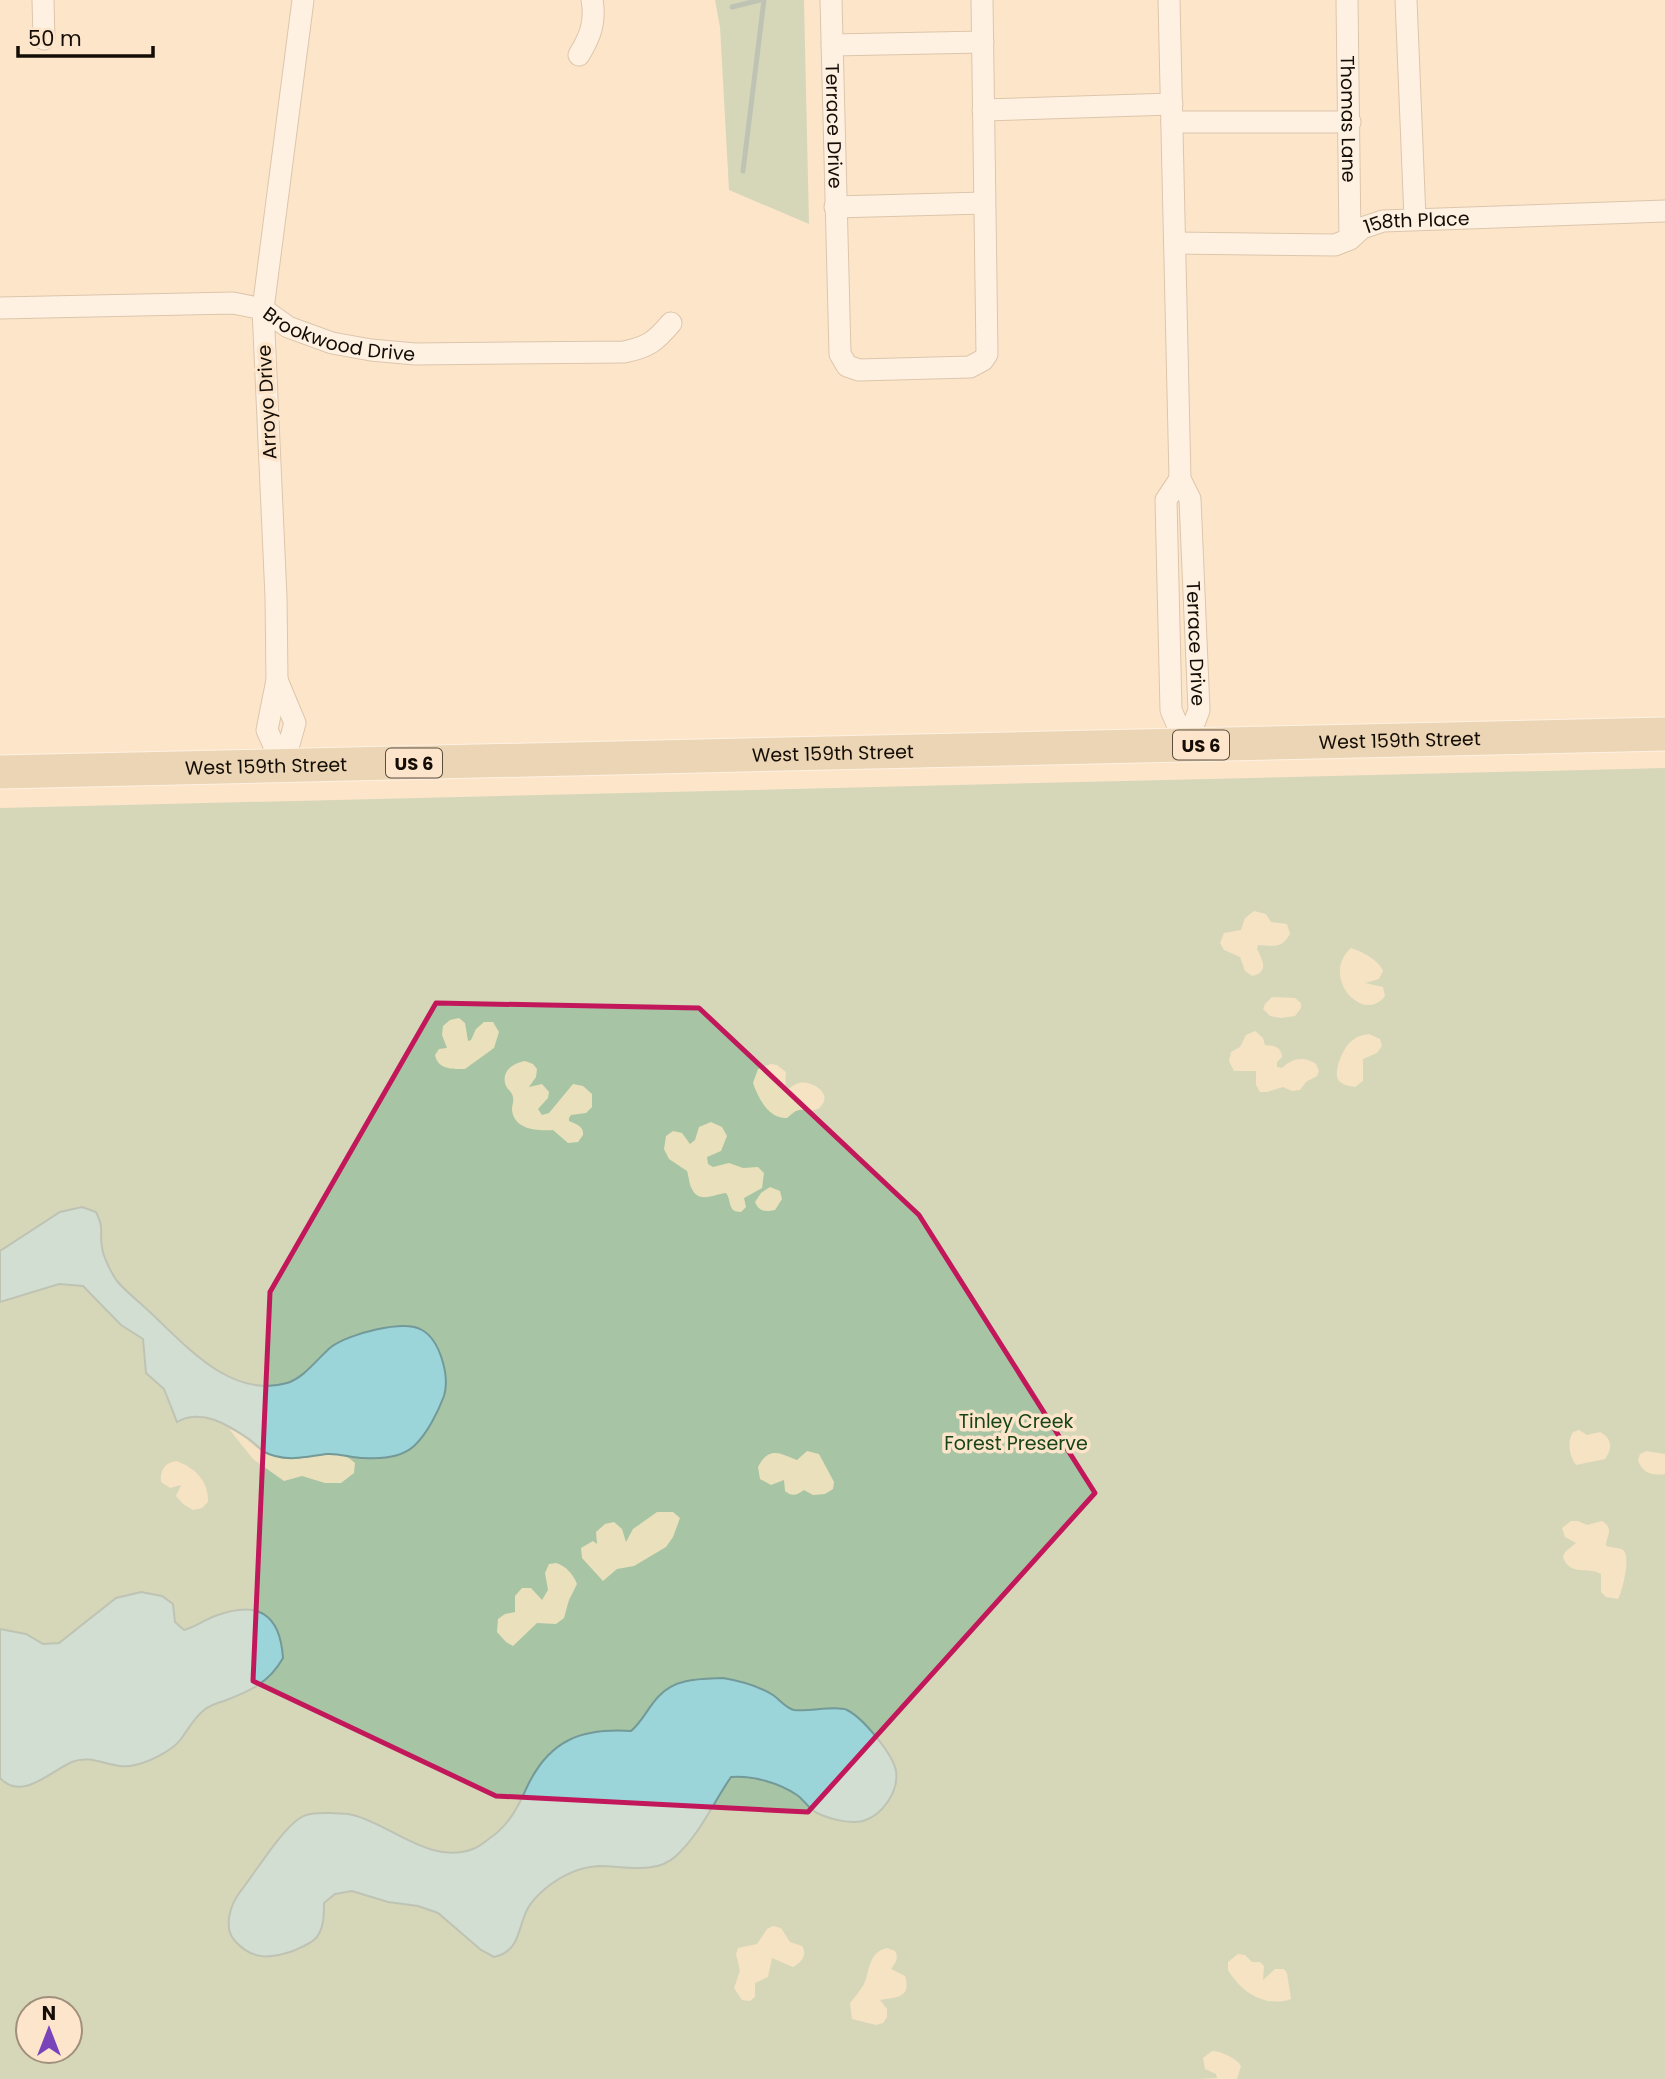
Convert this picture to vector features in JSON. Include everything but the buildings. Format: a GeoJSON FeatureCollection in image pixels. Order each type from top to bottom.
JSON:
{"type":"FeatureCollection","features":[{"type":"Feature","properties":{"kind":"main road","name":"West 159th Street"},"geometry":{"type":"LineString","coordinates":[[0,772],[1665,734]]}},
{"type":"Feature","properties":{"kind":"street"},"geometry":{"type":"LineString","coordinates":[[43,0],[44,39]]}},
{"type":"Feature","properties":{"kind":"street","name":"Arroyo Drive"},"geometry":{"type":"LineString","coordinates":[[283,766],[295,723],[277,680],[276,597],[262,309],[303,0]]}},
{"type":"Feature","properties":{"kind":"street"},"geometry":{"type":"LineString","coordinates":[[579,55],[591,35],[594,12],[592,0]]}},
{"type":"Feature","properties":{"kind":"street","name":"Terrace Drive"},"geometry":{"type":"LineString","coordinates":[[831,0],[840,354],[847,366],[859,370],[970,367],[987,354],[982,0]]}},
{"type":"Feature","properties":{"kind":"street","name":"Terrace Drive"},"geometry":{"type":"LineString","coordinates":[[1169,0],[1180,479],[1166,500],[1171,710],[1186,745]]}},
{"type":"Feature","properties":{"kind":"street","name":"Thomas Lane"},"geometry":{"type":"LineString","coordinates":[[1347,0],[1350,240]]}},
{"type":"Feature","properties":{"kind":"street"},"geometry":{"type":"LineString","coordinates":[[1406,0],[1415,218]]}},
{"type":"Feature","properties":{"kind":"street","name":"Terrace Drive"},"geometry":{"type":"LineString","coordinates":[[832,45],[983,42]]}},
{"type":"Feature","properties":{"kind":"street"},"geometry":{"type":"LineString","coordinates":[[983,110],[1172,113],[1350,122]]}},
{"type":"Feature","properties":{"kind":"street","name":"Terrace Drive"},"geometry":{"type":"LineString","coordinates":[[835,207],[984,203]]}},
{"type":"Feature","properties":{"kind":"street","name":"158th Place"},"geometry":{"type":"LineString","coordinates":[[1175,243],[1335,245],[1350,240],[1362,228],[1383,220],[1665,211]]}},
{"type":"Feature","properties":{"kind":"street","name":"Brookwood Drive"},"geometry":{"type":"LineString","coordinates":[[0,308],[233,303],[262,309],[288,327],[332,343],[415,354],[624,352],[645,348],[659,338],[671,323]]}},
{"type":"Feature","properties":{"kind":"highlighted area"},"geometry":{"type":"Polygon","coordinates":[[[436,1003],[699,1008],[919,1215],[1095,1493],[808,1812],[496,1796],[253,1681],[270,1292],[436,1003]]]}},
{"type":"Feature","properties":{"kind":"green space"},"geometry":{"type":"Polygon","coordinates":[[[715,0],[804,0],[809,224],[729,190],[720,27],[715,0]]]}},
{"type":"Feature","properties":{"kind":"green space","name":"Tinley Creek Forest Preserve"},"geometry":{"type":"Polygon","coordinates":[[[1665,768],[1665,2079],[0,2079],[0,808],[1665,768]]]}},
{"type":"Feature","properties":{"kind":"sand"},"geometry":{"type":"Polygon","coordinates":[[[1254,911],[1266,914],[1271,922],[1287,924],[1290,934],[1280,944],[1258,945],[1263,968],[1252,976],[1245,971],[1240,957],[1224,950],[1220,943],[1224,933],[1241,930],[1245,918],[1254,911]]]}},
{"type":"Feature","properties":{"kind":"sand"},"geometry":{"type":"Polygon","coordinates":[[[1351,948],[1374,960],[1383,971],[1379,979],[1365,983],[1383,987],[1385,996],[1376,1003],[1366,1005],[1357,1001],[1348,994],[1342,984],[1342,960],[1351,948]]]}},
{"type":"Feature","properties":{"kind":"sand"},"geometry":{"type":"Polygon","coordinates":[[[1272,997],[1295,998],[1301,1003],[1301,1008],[1295,1016],[1270,1016],[1263,1009],[1272,997]]]}},
{"type":"Feature","properties":{"kind":"sand"},"geometry":{"type":"Polygon","coordinates":[[[459,1018],[465,1023],[468,1041],[484,1022],[493,1022],[499,1032],[494,1048],[465,1069],[451,1069],[439,1064],[435,1055],[439,1049],[447,1048],[442,1035],[443,1026],[450,1020],[459,1018]]]}},
{"type":"Feature","properties":{"kind":"sand"},"geometry":{"type":"Polygon","coordinates":[[[1255,1031],[1263,1038],[1265,1045],[1279,1049],[1282,1057],[1277,1062],[1277,1067],[1282,1068],[1294,1060],[1303,1059],[1316,1064],[1319,1071],[1317,1076],[1306,1082],[1300,1090],[1292,1091],[1283,1087],[1260,1092],[1256,1085],[1256,1071],[1234,1071],[1229,1061],[1231,1052],[1240,1047],[1246,1035],[1255,1031]]]}},
{"type":"Feature","properties":{"kind":"sand"},"geometry":{"type":"Polygon","coordinates":[[[1369,1034],[1380,1039],[1382,1046],[1377,1053],[1363,1059],[1363,1081],[1355,1087],[1342,1083],[1337,1072],[1343,1053],[1355,1039],[1369,1034]]]}},
{"type":"Feature","properties":{"kind":"sand"},"geometry":{"type":"Polygon","coordinates":[[[525,1061],[537,1069],[536,1077],[529,1087],[542,1084],[549,1092],[548,1098],[538,1109],[542,1115],[549,1113],[573,1084],[583,1086],[592,1094],[592,1107],[586,1113],[571,1115],[569,1118],[569,1121],[582,1129],[583,1135],[578,1142],[568,1143],[553,1130],[527,1128],[513,1116],[513,1096],[506,1085],[505,1074],[517,1063],[525,1061]]]}},
{"type":"Feature","properties":{"kind":"sand"},"geometry":{"type":"Polygon","coordinates":[[[771,1064],[786,1072],[785,1091],[799,1083],[814,1085],[824,1096],[822,1105],[816,1110],[796,1111],[787,1118],[770,1111],[761,1101],[753,1083],[758,1069],[771,1064]]]}},
{"type":"Feature","properties":{"kind":"sand"},"geometry":{"type":"Polygon","coordinates":[[[711,1122],[722,1127],[727,1136],[721,1151],[707,1157],[708,1164],[713,1167],[729,1163],[743,1168],[758,1167],[764,1173],[762,1188],[744,1198],[746,1207],[741,1212],[732,1208],[726,1193],[708,1197],[695,1194],[687,1171],[669,1159],[664,1149],[666,1136],[673,1131],[682,1133],[690,1144],[695,1140],[699,1127],[711,1122]]]}},
{"type":"Feature","properties":{"kind":"sand"},"geometry":{"type":"Polygon","coordinates":[[[770,1187],[780,1191],[782,1199],[775,1210],[763,1210],[755,1202],[761,1193],[770,1187]]]}},
{"type":"Feature","properties":{"kind":"sand"},"geometry":{"type":"Polygon","coordinates":[[[229,1429],[240,1434],[259,1450],[278,1457],[292,1459],[341,1455],[355,1463],[354,1473],[341,1483],[325,1483],[302,1476],[284,1481],[253,1459],[229,1429]]]}},
{"type":"Feature","properties":{"kind":"sand"},"geometry":{"type":"Polygon","coordinates":[[[1579,1430],[1587,1435],[1600,1432],[1607,1437],[1610,1448],[1605,1459],[1576,1465],[1569,1444],[1573,1432],[1579,1430]]]}},
{"type":"Feature","properties":{"kind":"sand"},"geometry":{"type":"Polygon","coordinates":[[[807,1451],[819,1454],[834,1482],[833,1489],[825,1494],[813,1495],[804,1490],[793,1495],[785,1491],[784,1480],[771,1485],[760,1479],[758,1467],[766,1456],[775,1453],[797,1460],[807,1451]]]}},
{"type":"Feature","properties":{"kind":"sand"},"geometry":{"type":"Polygon","coordinates":[[[1646,1451],[1665,1454],[1665,1474],[1652,1474],[1642,1468],[1638,1460],[1640,1454],[1646,1451]]]}},
{"type":"Feature","properties":{"kind":"sand"},"geometry":{"type":"Polygon","coordinates":[[[176,1461],[200,1476],[208,1495],[208,1502],[202,1508],[193,1510],[183,1504],[176,1496],[181,1485],[170,1488],[161,1482],[164,1468],[176,1461]]]}},
{"type":"Feature","properties":{"kind":"sand"},"geometry":{"type":"Polygon","coordinates":[[[657,1512],[673,1512],[680,1518],[666,1547],[634,1566],[617,1569],[603,1581],[582,1558],[581,1548],[593,1541],[597,1544],[596,1532],[605,1524],[614,1522],[622,1529],[626,1542],[633,1529],[657,1512]]]}},
{"type":"Feature","properties":{"kind":"sand"},"geometry":{"type":"Polygon","coordinates":[[[1571,1521],[1587,1525],[1602,1521],[1609,1530],[1606,1546],[1621,1549],[1625,1553],[1625,1573],[1618,1599],[1606,1597],[1601,1592],[1601,1574],[1575,1569],[1566,1563],[1563,1557],[1565,1552],[1576,1543],[1565,1537],[1562,1528],[1571,1521]]]}},
{"type":"Feature","properties":{"kind":"sand"},"geometry":{"type":"Polygon","coordinates":[[[556,1563],[569,1571],[577,1584],[564,1618],[556,1624],[537,1623],[513,1646],[506,1642],[497,1632],[498,1619],[515,1612],[515,1596],[522,1588],[531,1588],[542,1600],[548,1590],[545,1573],[549,1564],[556,1563]]]}},
{"type":"Feature","properties":{"kind":"sand"},"geometry":{"type":"Polygon","coordinates":[[[773,1926],[781,1928],[790,1942],[802,1946],[803,1958],[793,1967],[772,1958],[768,1977],[755,1983],[755,1997],[750,2001],[742,2000],[734,1988],[740,1971],[736,1954],[738,1948],[757,1944],[767,1929],[773,1926]]]}},
{"type":"Feature","properties":{"kind":"sand"},"geometry":{"type":"Polygon","coordinates":[[[887,1948],[895,1951],[897,1956],[891,1969],[905,1976],[906,1989],[901,1996],[880,2000],[887,2009],[887,2017],[883,2023],[876,2025],[852,2019],[850,2003],[864,1984],[876,1953],[887,1948]]]}},
{"type":"Feature","properties":{"kind":"sand"},"geometry":{"type":"Polygon","coordinates":[[[1238,1954],[1264,1966],[1263,1980],[1275,1969],[1284,1969],[1291,1999],[1263,2000],[1247,1991],[1228,1970],[1228,1962],[1238,1954]]]}},
{"type":"Feature","properties":{"kind":"sand"},"geometry":{"type":"Polygon","coordinates":[[[1212,2051],[1229,2056],[1239,2063],[1241,2066],[1237,2079],[1199,2079],[1217,2078],[1216,2074],[1205,2069],[1203,2058],[1212,2051]]]}},
{"type":"Feature","properties":{"kind":"water"},"geometry":{"type":"Polygon","coordinates":[[[82,1207],[96,1212],[99,1218],[104,1256],[117,1281],[196,1355],[229,1377],[248,1384],[267,1386],[287,1383],[305,1372],[331,1347],[350,1337],[390,1327],[414,1327],[422,1330],[438,1350],[446,1379],[444,1396],[428,1429],[409,1450],[390,1457],[359,1458],[332,1454],[288,1458],[266,1453],[249,1439],[214,1420],[196,1417],[177,1422],[164,1389],[146,1373],[143,1339],[121,1325],[83,1286],[59,1284],[0,1302],[0,1251],[60,1212],[82,1207]]]}},
{"type":"Feature","properties":{"kind":"water"},"geometry":{"type":"Polygon","coordinates":[[[141,1592],[162,1596],[173,1604],[175,1622],[184,1630],[230,1611],[243,1609],[264,1614],[277,1630],[283,1658],[272,1674],[258,1685],[204,1710],[177,1743],[153,1759],[127,1766],[80,1760],[27,1786],[9,1785],[0,1778],[0,1629],[26,1634],[43,1644],[59,1643],[116,1598],[141,1592]]]}},
{"type":"Feature","properties":{"kind":"water"},"geometry":{"type":"Polygon","coordinates":[[[723,1678],[761,1689],[794,1710],[836,1708],[854,1714],[869,1728],[894,1764],[895,1786],[883,1808],[863,1821],[840,1820],[817,1813],[797,1795],[774,1784],[748,1777],[731,1777],[699,1828],[676,1856],[659,1866],[649,1868],[599,1866],[577,1870],[564,1876],[534,1900],[524,1916],[514,1944],[503,1954],[494,1957],[481,1950],[438,1913],[352,1891],[335,1894],[324,1903],[319,1934],[311,1942],[293,1951],[269,1956],[255,1955],[241,1947],[231,1936],[229,1917],[236,1897],[277,1842],[304,1816],[320,1813],[350,1814],[426,1848],[457,1853],[473,1849],[497,1833],[508,1821],[536,1771],[556,1748],[582,1735],[631,1731],[666,1690],[689,1681],[723,1678]]]}},
{"type":"Feature","properties":{"kind":"waterway"},"geometry":{"type":"LineString","coordinates":[[732,7],[760,0]]}},
{"type":"Feature","properties":{"kind":"waterway"},"geometry":{"type":"LineString","coordinates":[[743,171],[764,0]]}}]}
